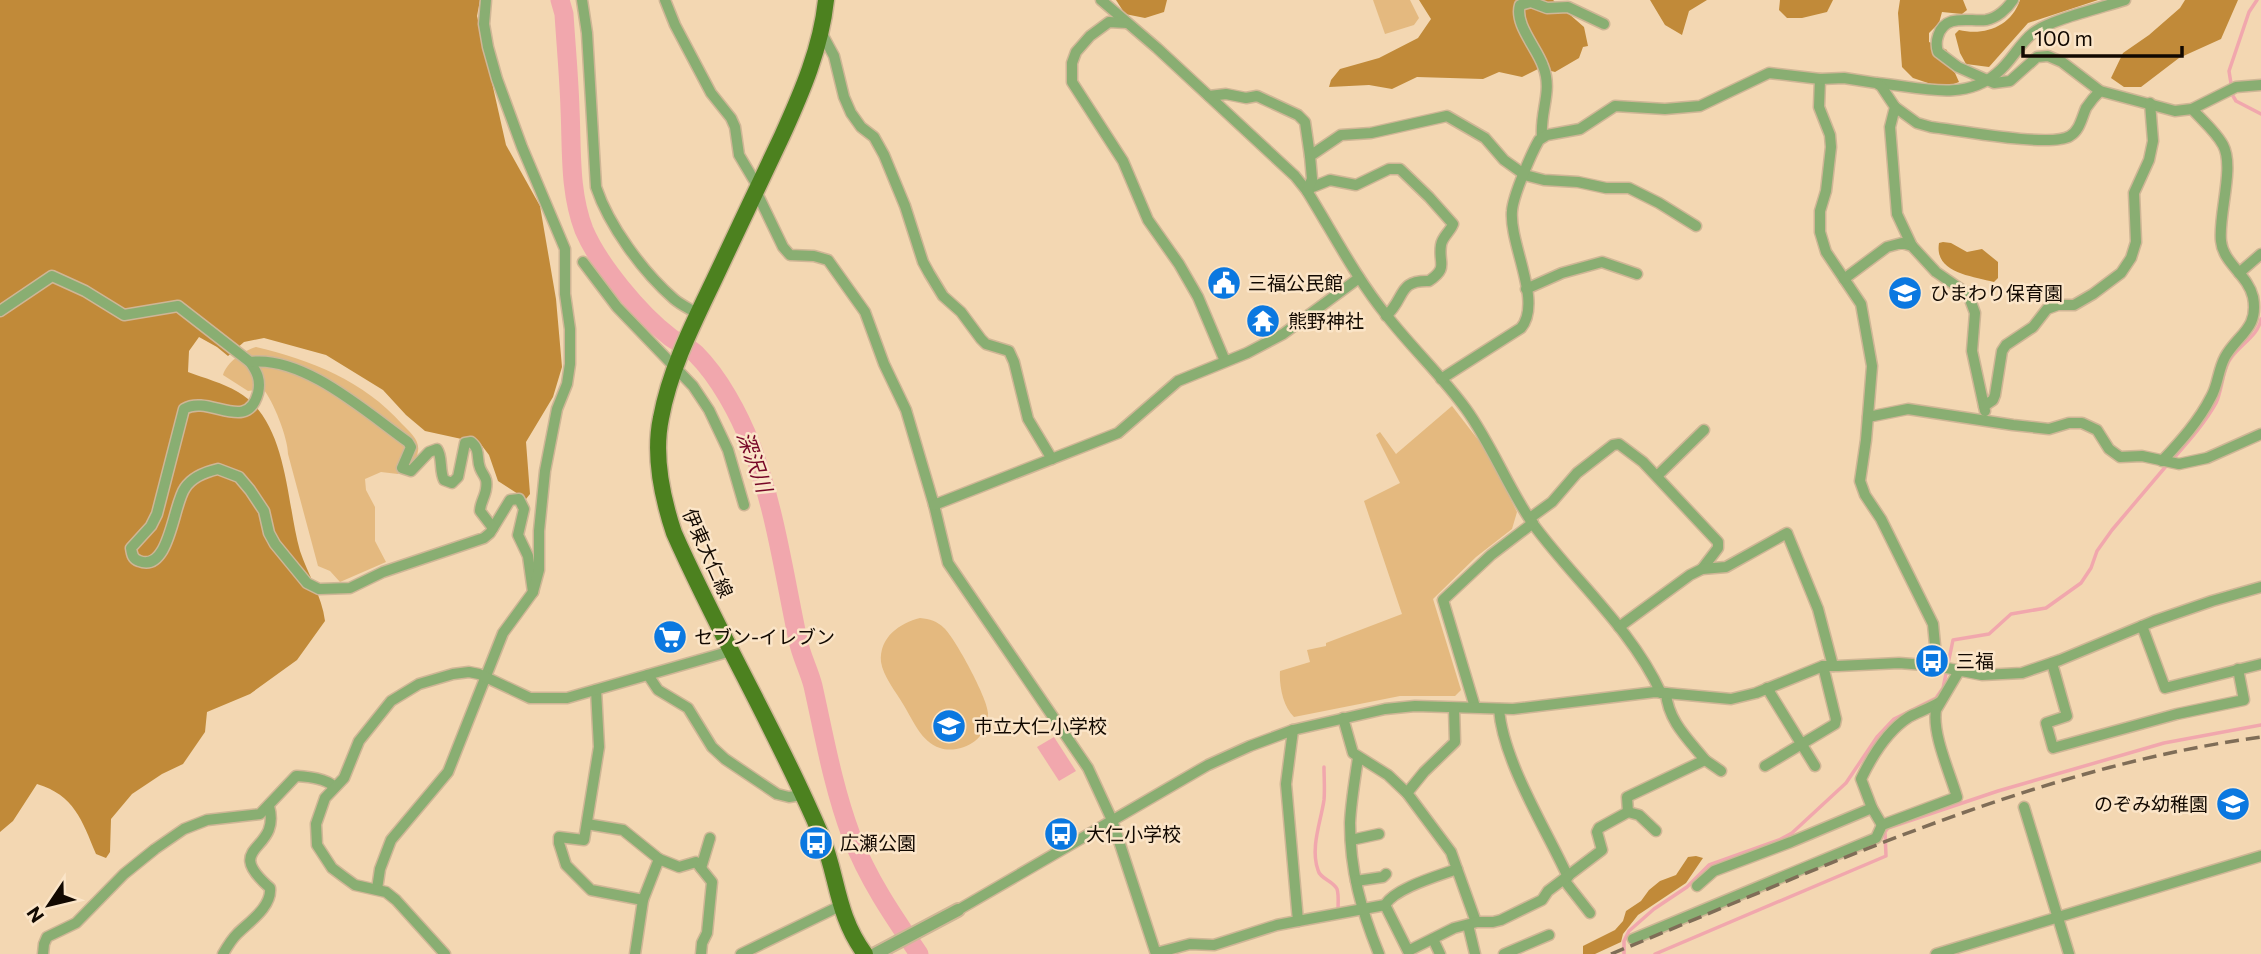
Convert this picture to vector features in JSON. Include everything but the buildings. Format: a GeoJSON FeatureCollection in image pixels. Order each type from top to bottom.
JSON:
{"type":"FeatureCollection","features":[{"type":"Feature","properties":{"kind":"main road","name":"伊東大仁線"},"geometry":{"type":"LineString","coordinates":[[826,0],[821,32],[802,88],[695,319],[677,364],[660,419],[659,454],[662,494],[674,533],[822,838],[840,906],[855,941],[865,954]]}},
{"type":"Feature","properties":{"kind":"street"},"geometry":{"type":"LineString","coordinates":[[376,888],[391,839],[448,772],[503,633],[533,592],[539,570],[539,531],[545,471],[557,409],[567,384],[570,364],[566,258],[562,241],[522,148],[497,79],[484,24],[486,0]]}},
{"type":"Feature","properties":{"kind":"street"},"geometry":{"type":"LineString","coordinates":[[582,0],[587,33],[596,187],[600,199],[622,238],[647,269],[695,319]]}},
{"type":"Feature","properties":{"kind":"street"},"geometry":{"type":"LineString","coordinates":[[665,0],[682,40],[711,93],[731,118],[739,155],[783,247],[790,255],[814,256],[828,260],[864,312],[884,364],[906,410],[952,570],[1076,747],[1112,820],[1156,954],[1190,944],[1214,945],[1277,925],[1385,905],[1401,892],[1457,869]]}},
{"type":"Feature","properties":{"kind":"street"},"geometry":{"type":"LineString","coordinates":[[1101,0],[1308,189],[1359,278],[1386,316],[1465,408],[1489,444],[1531,520],[1619,627],[1655,679],[1674,721],[1705,760],[1721,771]]}},
{"type":"Feature","properties":{"kind":"street"},"geometry":{"type":"LineString","coordinates":[[2012,0],[1996,16],[1985,20],[1952,21],[1940,30],[1936,45],[1938,52],[1946,60],[1986,81],[2002,83],[2010,81],[2043,55],[2062,62],[2100,91],[2175,111],[2192,109],[2236,87],[2261,85]]}},
{"type":"Feature","properties":{"kind":"street"},"geometry":{"type":"LineString","coordinates":[[1542,136],[1580,129],[1615,106],[1665,109],[1700,106],[1764,74],[1820,79],[1844,78],[1936,92],[1958,89],[1986,81],[1997,73],[2034,32],[2125,0]]}},
{"type":"Feature","properties":{"kind":"street"},"geometry":{"type":"LineString","coordinates":[[1441,379],[1521,328],[1529,314],[1511,220],[1513,205],[1542,136],[1548,80],[1542,61],[1519,15],[1520,5],[1531,2],[1553,9],[1568,7],[1604,24]]}},
{"type":"Feature","properties":{"kind":"street"},"geometry":{"type":"LineString","coordinates":[[1127,23],[1109,22],[1090,36],[1076,52],[1072,63],[1072,82],[1123,161],[1148,220],[1198,297],[1225,361]]}},
{"type":"Feature","properties":{"kind":"street"},"geometry":{"type":"LineString","coordinates":[[821,32],[834,55],[844,97],[851,113],[874,137],[884,155],[905,206],[923,262],[943,296],[961,312],[981,339],[992,346],[1009,351],[1028,419],[1052,459]]}},
{"type":"Feature","properties":{"kind":"street"},"geometry":{"type":"LineString","coordinates":[[1633,939],[1876,838],[1882,825],[1956,797],[1937,731],[1936,710],[1942,701],[1947,668],[1933,624],[1860,481],[1872,366],[1864,314],[1856,296],[1826,252],[1820,232],[1820,211],[1826,191],[1831,147],[1819,107],[1820,79]]}},
{"type":"Feature","properties":{"kind":"street"},"geometry":{"type":"LineString","coordinates":[[1876,83],[1895,107],[1917,123],[2018,138],[2055,139],[2073,134],[2100,91]]}},
{"type":"Feature","properties":{"kind":"street"},"geometry":{"type":"LineString","coordinates":[[1209,96],[1257,96],[1298,115],[1305,122],[1310,156],[1312,179],[1308,189]]}},
{"type":"Feature","properties":{"kind":"street"},"geometry":{"type":"LineString","coordinates":[[1984,406],[1993,400],[2002,351],[2006,345],[2033,327],[2048,309],[2080,303],[2126,267],[2134,253],[2134,193],[2149,160],[2153,141],[2151,103]]}},
{"type":"Feature","properties":{"kind":"street"},"geometry":{"type":"LineString","coordinates":[[1895,107],[1890,127],[1897,214],[1912,246],[1936,272],[1968,294],[1972,301],[1975,313],[1972,351],[1987,421]]}},
{"type":"Feature","properties":{"kind":"street"},"geometry":{"type":"LineString","coordinates":[[2162,461],[2189,430],[2211,397],[2224,358],[2251,325],[2252,296],[2227,257],[2221,242],[2227,162],[2224,147],[2192,109]]}},
{"type":"Feature","properties":{"kind":"street"},"geometry":{"type":"LineString","coordinates":[[1310,156],[1341,135],[1371,133],[1447,116],[1485,138],[1504,160],[1525,175],[1544,180],[1629,188],[1696,226]]}},
{"type":"Feature","properties":{"kind":"street"},"geometry":{"type":"LineString","coordinates":[[1308,189],[1330,180],[1356,185],[1381,172],[1400,169],[1452,224],[1440,246],[1443,267],[1440,272],[1429,281],[1417,280],[1408,284],[1397,305],[1386,316]]}},
{"type":"Feature","properties":{"kind":"street"},"geometry":{"type":"LineString","coordinates":[[1843,279],[1887,247],[1902,243],[1912,246]]}},
{"type":"Feature","properties":{"kind":"street"},"geometry":{"type":"LineString","coordinates":[[2239,273],[2261,254]]}},
{"type":"Feature","properties":{"kind":"street"},"geometry":{"type":"LineString","coordinates":[[583,262],[617,306],[677,364],[693,386],[728,450],[744,505]]}},
{"type":"Feature","properties":{"kind":"street"},"geometry":{"type":"LineString","coordinates":[[1525,289],[1562,273],[1602,262],[1637,274]]}},
{"type":"Feature","properties":{"kind":"street"},"geometry":{"type":"LineString","coordinates":[[0,311],[52,276],[85,291],[124,316],[178,306],[250,362],[259,379],[257,397],[248,410],[238,414],[194,405],[184,409],[157,514],[151,526],[131,548],[132,556],[137,561],[153,560],[165,550],[185,487],[197,477],[218,469],[239,477],[250,489],[264,511],[269,533],[275,544],[307,583],[319,589],[350,588],[383,572],[484,538],[510,500],[519,499],[524,509],[518,535],[528,556],[533,592]]}},
{"type":"Feature","properties":{"kind":"street"},"geometry":{"type":"LineString","coordinates":[[934,505],[1118,433],[1178,381],[1247,354],[1283,334],[1359,278]]}},
{"type":"Feature","properties":{"kind":"street"},"geometry":{"type":"LineString","coordinates":[[250,362],[283,366],[320,379],[408,442],[411,447],[403,462],[403,470],[411,471],[429,452],[437,449],[441,475],[444,480],[452,483],[458,477],[466,443],[475,444],[479,452],[480,468],[486,478],[480,511],[493,528]]}},
{"type":"Feature","properties":{"kind":"street"},"geometry":{"type":"LineString","coordinates":[[1868,417],[1908,409],[2049,429],[2069,423],[2082,423],[2097,430],[2114,454],[2120,457],[2142,456],[2179,464],[2198,461],[2261,434]]}},
{"type":"Feature","properties":{"kind":"street"},"geometry":{"type":"LineString","coordinates":[[1657,476],[1704,430]]}},
{"type":"Feature","properties":{"kind":"street"},"geometry":{"type":"LineString","coordinates":[[1475,707],[1443,600],[1552,502],[1577,472],[1616,444],[1635,455],[1657,476],[1718,542],[1718,548],[1702,569]]}},
{"type":"Feature","properties":{"kind":"street"},"geometry":{"type":"LineString","coordinates":[[1619,627],[1690,575],[1702,569],[1726,567],[1787,533],[1818,609],[1835,724],[1765,766]]}},
{"type":"Feature","properties":{"kind":"street"},"geometry":{"type":"LineString","coordinates":[[875,954],[958,910],[1208,765],[1293,730],[1385,709],[1415,706],[1499,709],[1663,693],[1731,699],[1828,666],[1899,663],[1947,668],[1982,676],[2007,675],[2052,663],[2142,626],[2261,587]]}},
{"type":"Feature","properties":{"kind":"street"},"geometry":{"type":"LineString","coordinates":[[2142,626],[2165,688],[2261,664]]}},
{"type":"Feature","properties":{"kind":"street"},"geometry":{"type":"LineString","coordinates":[[439,952],[396,900],[376,888],[368,890],[344,877],[332,868],[317,845],[315,835],[319,810],[325,798],[344,778],[359,741],[379,715],[401,694],[422,683],[453,674],[469,672],[530,698],[567,698],[731,651]]}},
{"type":"Feature","properties":{"kind":"street"},"geometry":{"type":"LineString","coordinates":[[2052,663],[2067,716],[2046,723],[2053,748],[2177,714],[2244,700],[2238,669]]}},
{"type":"Feature","properties":{"kind":"street"},"geometry":{"type":"LineString","coordinates":[[648,675],[658,690],[688,708],[712,747],[725,759],[777,794],[802,795]]}},
{"type":"Feature","properties":{"kind":"street"},"geometry":{"type":"LineString","coordinates":[[1767,688],[1815,766]]}},
{"type":"Feature","properties":{"kind":"street"},"geometry":{"type":"LineString","coordinates":[[596,690],[599,747],[584,840],[559,837],[559,843],[566,865],[591,890],[643,900]]}},
{"type":"Feature","properties":{"kind":"street"},"geometry":{"type":"LineString","coordinates":[[1882,825],[1861,779],[1878,748],[1902,722],[1942,701]]}},
{"type":"Feature","properties":{"kind":"street"},"geometry":{"type":"LineString","coordinates":[[1407,793],[1455,742],[1454,708]]}},
{"type":"Feature","properties":{"kind":"street"},"geometry":{"type":"LineString","coordinates":[[1499,709],[1501,728],[1512,760],[1566,878],[1590,913]]}},
{"type":"Feature","properties":{"kind":"street"},"geometry":{"type":"LineString","coordinates":[[1343,718],[1351,750],[1358,758],[1388,775],[1407,793],[1451,852],[1472,923],[1475,954]]}},
{"type":"Feature","properties":{"kind":"street"},"geometry":{"type":"LineString","coordinates":[[1293,730],[1286,784],[1298,921]]}},
{"type":"Feature","properties":{"kind":"street"},"geometry":{"type":"LineString","coordinates":[[1358,758],[1350,820],[1351,840],[1362,911],[1379,954]]}},
{"type":"Feature","properties":{"kind":"street"},"geometry":{"type":"LineString","coordinates":[[1628,812],[1627,797],[1705,760]]}},
{"type":"Feature","properties":{"kind":"street"},"geometry":{"type":"LineString","coordinates":[[43,954],[47,937],[76,923],[124,874],[184,829],[207,820],[260,814],[296,776],[330,782],[335,787]]}},
{"type":"Feature","properties":{"kind":"street"},"geometry":{"type":"LineString","coordinates":[[223,954],[238,932],[256,917],[270,894],[270,888],[255,875],[250,863],[252,851],[270,832],[270,806]]}},
{"type":"Feature","properties":{"kind":"street"},"geometry":{"type":"LineString","coordinates":[[2024,807],[2069,954]]}},
{"type":"Feature","properties":{"kind":"street"},"geometry":{"type":"LineString","coordinates":[[1697,886],[1714,871],[1872,808]]}},
{"type":"Feature","properties":{"kind":"street"},"geometry":{"type":"LineString","coordinates":[[1385,905],[1408,951],[1454,928],[1472,923],[1493,922],[1542,900],[1548,891],[1602,850],[1599,828],[1628,812],[1639,815],[1656,831]]}},
{"type":"Feature","properties":{"kind":"street"},"geometry":{"type":"LineString","coordinates":[[587,824],[623,830],[659,859],[678,867],[696,862],[712,882],[707,933],[701,954]]}},
{"type":"Feature","properties":{"kind":"street"},"geometry":{"type":"LineString","coordinates":[[1351,840],[1379,834]]}},
{"type":"Feature","properties":{"kind":"street"},"geometry":{"type":"LineString","coordinates":[[701,868],[710,838]]}},
{"type":"Feature","properties":{"kind":"street"},"geometry":{"type":"LineString","coordinates":[[1936,954],[2261,856]]}},
{"type":"Feature","properties":{"kind":"street"},"geometry":{"type":"LineString","coordinates":[[635,954],[643,900],[659,859]]}},
{"type":"Feature","properties":{"kind":"street"},"geometry":{"type":"LineString","coordinates":[[1356,881],[1383,877],[1386,874]]}},
{"type":"Feature","properties":{"kind":"street"},"geometry":{"type":"LineString","coordinates":[[741,954],[840,906]]}},
{"type":"Feature","properties":{"kind":"street"},"geometry":{"type":"LineString","coordinates":[[1504,954],[1549,935]]}},
{"type":"Feature","properties":{"kind":"street"},"geometry":{"type":"LineString","coordinates":[[1433,939],[1440,954]]}},
{"type":"Feature","properties":{"kind":"shaded area"},"geometry":{"type":"Polygon","coordinates":[[[0,0],[480,0],[477,16],[506,145],[540,206],[556,299],[562,367],[553,397],[526,442],[530,494],[526,499],[498,481],[489,455],[480,443],[425,431],[383,390],[326,355],[264,338],[244,342],[228,356],[199,337],[189,351],[188,372],[238,392],[254,405],[267,422],[276,442],[300,551],[318,594],[325,621],[297,660],[250,694],[207,712],[205,732],[183,764],[132,794],[111,819],[110,852],[106,858],[96,854],[81,820],[68,802],[50,789],[37,784],[13,821],[0,832],[0,0]]]}},
{"type":"Feature","properties":{"kind":"shaded area"},"geometry":{"type":"Polygon","coordinates":[[[1116,0],[1167,0],[1164,12],[1145,18],[1125,14],[1116,0]]]}},
{"type":"Feature","properties":{"kind":"shaded area"},"geometry":{"type":"Polygon","coordinates":[[[1373,0],[1410,0],[1419,18],[1414,25],[1385,34],[1373,0]]]}},
{"type":"Feature","properties":{"kind":"shaded area"},"geometry":{"type":"Polygon","coordinates":[[[1419,0],[1553,0],[1584,27],[1588,46],[1583,47],[1579,58],[1555,72],[1540,68],[1522,77],[1499,72],[1483,79],[1417,77],[1392,89],[1369,85],[1329,87],[1340,69],[1379,58],[1418,38],[1431,19],[1419,0]]]}},
{"type":"Feature","properties":{"kind":"shaded area"},"geometry":{"type":"Polygon","coordinates":[[[1650,0],[1707,0],[1689,11],[1682,35],[1665,25],[1650,0]]]}},
{"type":"Feature","properties":{"kind":"shaded area"},"geometry":{"type":"Polygon","coordinates":[[[1780,0],[1833,0],[1827,12],[1802,18],[1787,18],[1779,10],[1780,0]]]}},
{"type":"Feature","properties":{"kind":"shaded area"},"geometry":{"type":"Polygon","coordinates":[[[1900,0],[1963,0],[1967,10],[1962,14],[1942,12],[1939,23],[1929,33],[1929,42],[1947,50],[1949,67],[1959,82],[1943,88],[1913,78],[1902,67],[1898,13],[1900,0]]]}},
{"type":"Feature","properties":{"kind":"shaded area"},"geometry":{"type":"Polygon","coordinates":[[[2020,0],[2098,0],[2028,23],[1989,67],[1966,64],[1955,34],[1959,30],[1978,32],[1996,27],[2010,17],[2020,0]]]}},
{"type":"Feature","properties":{"kind":"shaded area"},"geometry":{"type":"Polygon","coordinates":[[[2185,0],[2238,0],[2221,39],[2179,58],[2141,87],[2124,87],[2111,78],[2123,53],[2149,35],[2180,8],[2185,0]]]}},
{"type":"Feature","properties":{"kind":"shaded area"},"geometry":{"type":"Polygon","coordinates":[[[1939,243],[1951,243],[1967,252],[1982,249],[1998,262],[1998,278],[1994,282],[1956,272],[1948,267],[1939,253],[1939,243]]]}},
{"type":"Feature","properties":{"kind":"shaded area"},"geometry":{"type":"Polygon","coordinates":[[[256,347],[297,358],[354,384],[387,409],[416,439],[417,455],[407,467],[398,474],[381,472],[365,479],[366,490],[375,507],[375,541],[386,562],[340,582],[330,571],[318,566],[286,439],[271,402],[263,389],[248,391],[223,375],[236,358],[256,347]]]}},
{"type":"Feature","properties":{"kind":"shaded area"},"geometry":{"type":"Polygon","coordinates":[[[1452,406],[1486,450],[1517,512],[1512,529],[1476,557],[1433,599],[1461,690],[1455,696],[1400,696],[1294,717],[1282,696],[1280,671],[1310,662],[1307,650],[1326,646],[1326,643],[1402,614],[1364,501],[1400,483],[1376,435],[1380,432],[1396,454],[1452,406]]]}},
{"type":"Feature","properties":{"kind":"shaded area"},"geometry":{"type":"Polygon","coordinates":[[[920,618],[936,622],[949,634],[970,669],[987,706],[988,717],[983,732],[975,741],[963,747],[944,749],[928,741],[914,723],[882,667],[881,653],[887,638],[905,623],[920,618]]]}},
{"type":"Feature","properties":{"kind":"shaded area"},"geometry":{"type":"Polygon","coordinates":[[[1054,737],[1076,771],[1059,781],[1037,747],[1054,737]]]}},
{"type":"Feature","properties":{"kind":"shaded area"},"geometry":{"type":"Polygon","coordinates":[[[1688,857],[1703,858],[1686,883],[1638,915],[1623,934],[1621,942],[1595,954],[1583,954],[1583,946],[1615,930],[1623,921],[1626,911],[1641,901],[1660,881],[1676,875],[1688,857]]]}},
{"type":"Feature","properties":{"kind":"waterway","name":"深沢川"},"geometry":{"type":"LineString","coordinates":[[560,0],[564,14],[574,185],[584,230],[599,258],[633,302],[658,327],[704,363],[728,396],[741,421],[766,493],[799,646],[813,686],[829,761],[845,817],[857,851],[873,882],[919,954]]}},
{"type":"Feature","properties":{"kind":"waterway"},"geometry":{"type":"LineString","coordinates":[[2257,0],[2249,12],[2229,71],[2236,101],[2261,114]]}},
{"type":"Feature","properties":{"kind":"waterway"},"geometry":{"type":"LineString","coordinates":[[2173,459],[2212,410],[2229,361],[2256,331],[2261,319]]}},
{"type":"Feature","properties":{"kind":"waterway"},"geometry":{"type":"LineString","coordinates":[[1624,954],[1624,941],[1629,931],[1654,909],[1687,887],[1709,865],[1792,833],[1846,783],[1877,737],[1894,719],[1936,698],[1943,688],[1953,640],[1989,634],[2011,614],[2046,608],[2081,583],[2091,568],[2097,551],[2112,530],[2167,465]]}},
{"type":"Feature","properties":{"kind":"waterway"},"geometry":{"type":"LineString","coordinates":[[1655,954],[1886,856],[1885,832],[1888,828],[1998,791],[2164,743],[2261,725]]}},
{"type":"Feature","properties":{"kind":"waterway"},"geometry":{"type":"LineString","coordinates":[[1324,767],[1324,800],[1315,853],[1319,873],[1337,889],[1338,910]]}},
{"type":"Feature","properties":{"kind":"railway"},"geometry":{"type":"LineString","coordinates":[[1611,954],[1849,856],[2011,797],[2093,772],[2176,752],[2261,737]]}},
{"type":"Feature","properties":{"kind":"place","name":"三福公民館"},"geometry":{"type":"Point","coordinates":[1224,283]}},
{"type":"Feature","properties":{"kind":"place","name":"ひまわり保育園"},"geometry":{"type":"Point","coordinates":[1905,293]}},
{"type":"Feature","properties":{"kind":"place","name":"熊野神社"},"geometry":{"type":"Point","coordinates":[1263,321]}},
{"type":"Feature","properties":{"kind":"place","name":"セブン-イレブン"},"geometry":{"type":"Point","coordinates":[670,637]}},
{"type":"Feature","properties":{"kind":"place","name":"三福"},"geometry":{"type":"Point","coordinates":[1932,661]}},
{"type":"Feature","properties":{"kind":"place","name":"市立大仁小学校"},"geometry":{"type":"Point","coordinates":[949,726]}},
{"type":"Feature","properties":{"kind":"place","name":"のぞみ幼稚園"},"geometry":{"type":"Point","coordinates":[2233,804]}},
{"type":"Feature","properties":{"kind":"place","name":"大仁小学校"},"geometry":{"type":"Point","coordinates":[1061,834]}},
{"type":"Feature","properties":{"kind":"place","name":"広瀬公園"},"geometry":{"type":"Point","coordinates":[816,843]}}]}
